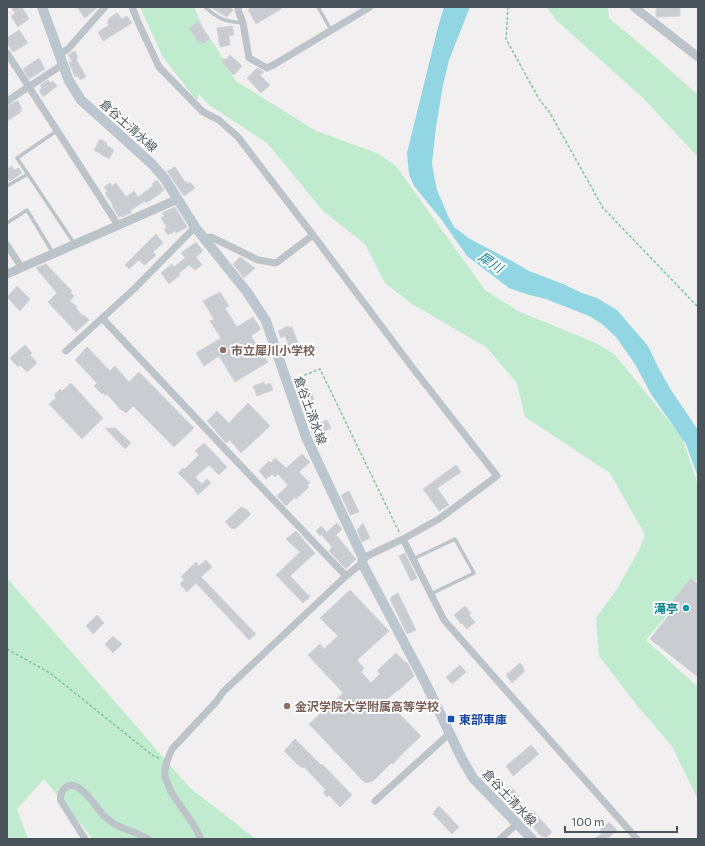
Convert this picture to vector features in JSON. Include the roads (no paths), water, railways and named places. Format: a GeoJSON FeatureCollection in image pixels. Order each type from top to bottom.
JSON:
{"type":"FeatureCollection","features":[{"type":"Feature","properties":{"kind":"main road","name":"倉谷土清水線"},"geometry":{"type":"LineString","coordinates":[[42,7],[62,65],[69,81],[81,100],[152,164],[165,179],[195,227],[247,292],[266,321],[306,437],[363,561],[462,759],[473,778],[532,839]]}},
{"type":"Feature","properties":{"kind":"street"},"geometry":{"type":"LineString","coordinates":[[59,55],[68,49],[104,7]]}},
{"type":"Feature","properties":{"kind":"street"},"geometry":{"type":"LineString","coordinates":[[132,7],[160,67],[203,112],[219,120],[238,138],[313,235],[412,368],[497,476],[439,519],[363,561],[223,692],[216,702],[172,749],[167,761],[165,777],[171,792],[195,827],[201,839]]}},
{"type":"Feature","properties":{"kind":"street"},"geometry":{"type":"LineString","coordinates":[[239,7],[238,10],[243,23],[249,58],[266,68],[370,7]]}},
{"type":"Feature","properties":{"kind":"street"},"geometry":{"type":"LineString","coordinates":[[634,7],[698,57]]}},
{"type":"Feature","properties":{"kind":"street"},"geometry":{"type":"LineString","coordinates":[[7,53],[118,225]]}},
{"type":"Feature","properties":{"kind":"street"},"geometry":{"type":"LineString","coordinates":[[7,101],[62,65]]}},
{"type":"Feature","properties":{"kind":"street"},"geometry":{"type":"LineString","coordinates":[[7,274],[178,199]]}},
{"type":"Feature","properties":{"kind":"street"},"geometry":{"type":"LineString","coordinates":[[66,351],[134,289],[195,227]]}},
{"type":"Feature","properties":{"kind":"street"},"geometry":{"type":"LineString","coordinates":[[204,238],[211,237],[258,260],[276,263],[313,235]]}},
{"type":"Feature","properties":{"kind":"street"},"geometry":{"type":"LineString","coordinates":[[7,245],[22,268]]}},
{"type":"Feature","properties":{"kind":"street"},"geometry":{"type":"LineString","coordinates":[[102,318],[346,576]]}},
{"type":"Feature","properties":{"kind":"street"},"geometry":{"type":"LineString","coordinates":[[403,539],[444,620],[637,839]]}},
{"type":"Feature","properties":{"kind":"street"},"geometry":{"type":"LineString","coordinates":[[375,801],[450,733]]}},
{"type":"Feature","properties":{"kind":"street"},"geometry":{"type":"LineString","coordinates":[[85,839],[61,802],[60,797],[62,792],[65,788],[70,786],[76,786],[83,790],[104,816],[115,824],[140,834],[148,839]]}},
{"type":"Feature","properties":{"kind":"street"},"geometry":{"type":"LineString","coordinates":[[500,839],[517,824]]}},
{"type":"Feature","properties":{"kind":"lane"},"geometry":{"type":"LineString","coordinates":[[205,7],[218,18],[230,22],[243,23]]}},
{"type":"Feature","properties":{"kind":"lane"},"geometry":{"type":"LineString","coordinates":[[318,7],[331,30]]}},
{"type":"Feature","properties":{"kind":"lane"},"geometry":{"type":"LineString","coordinates":[[58,130],[17,158],[75,244]]}},
{"type":"Feature","properties":{"kind":"lane"},"geometry":{"type":"LineString","coordinates":[[7,186],[28,174]]}},
{"type":"Feature","properties":{"kind":"lane"},"geometry":{"type":"LineString","coordinates":[[7,223],[27,210],[54,254]]}},
{"type":"Feature","properties":{"kind":"lane"},"geometry":{"type":"LineString","coordinates":[[413,559],[455,539],[474,573],[431,594]]}},
{"type":"Feature","properties":{"kind":"water","name":"犀川"},"geometry":{"type":"Polygon","coordinates":[[[444,7],[470,7],[449,60],[436,127],[432,163],[437,190],[449,218],[454,227],[470,239],[529,271],[597,298],[617,310],[648,346],[671,390],[698,430],[698,477],[686,444],[651,394],[635,364],[616,337],[602,324],[589,316],[546,299],[509,288],[467,256],[441,219],[414,186],[409,174],[407,153],[444,7]]]}},
{"type":"Feature","properties":{"kind":"place","name":"市立犀川小学校"},"geometry":{"type":"Point","coordinates":[223,350]}},
{"type":"Feature","properties":{"kind":"place","name":"滝亭"},"geometry":{"type":"Point","coordinates":[686,608]}},
{"type":"Feature","properties":{"kind":"place","name":"金沢学院大学附属高等学校"},"geometry":{"type":"Point","coordinates":[287,706]}},
{"type":"Feature","properties":{"kind":"place","name":"東部車庫"},"geometry":{"type":"Point","coordinates":[451,719]}}]}
